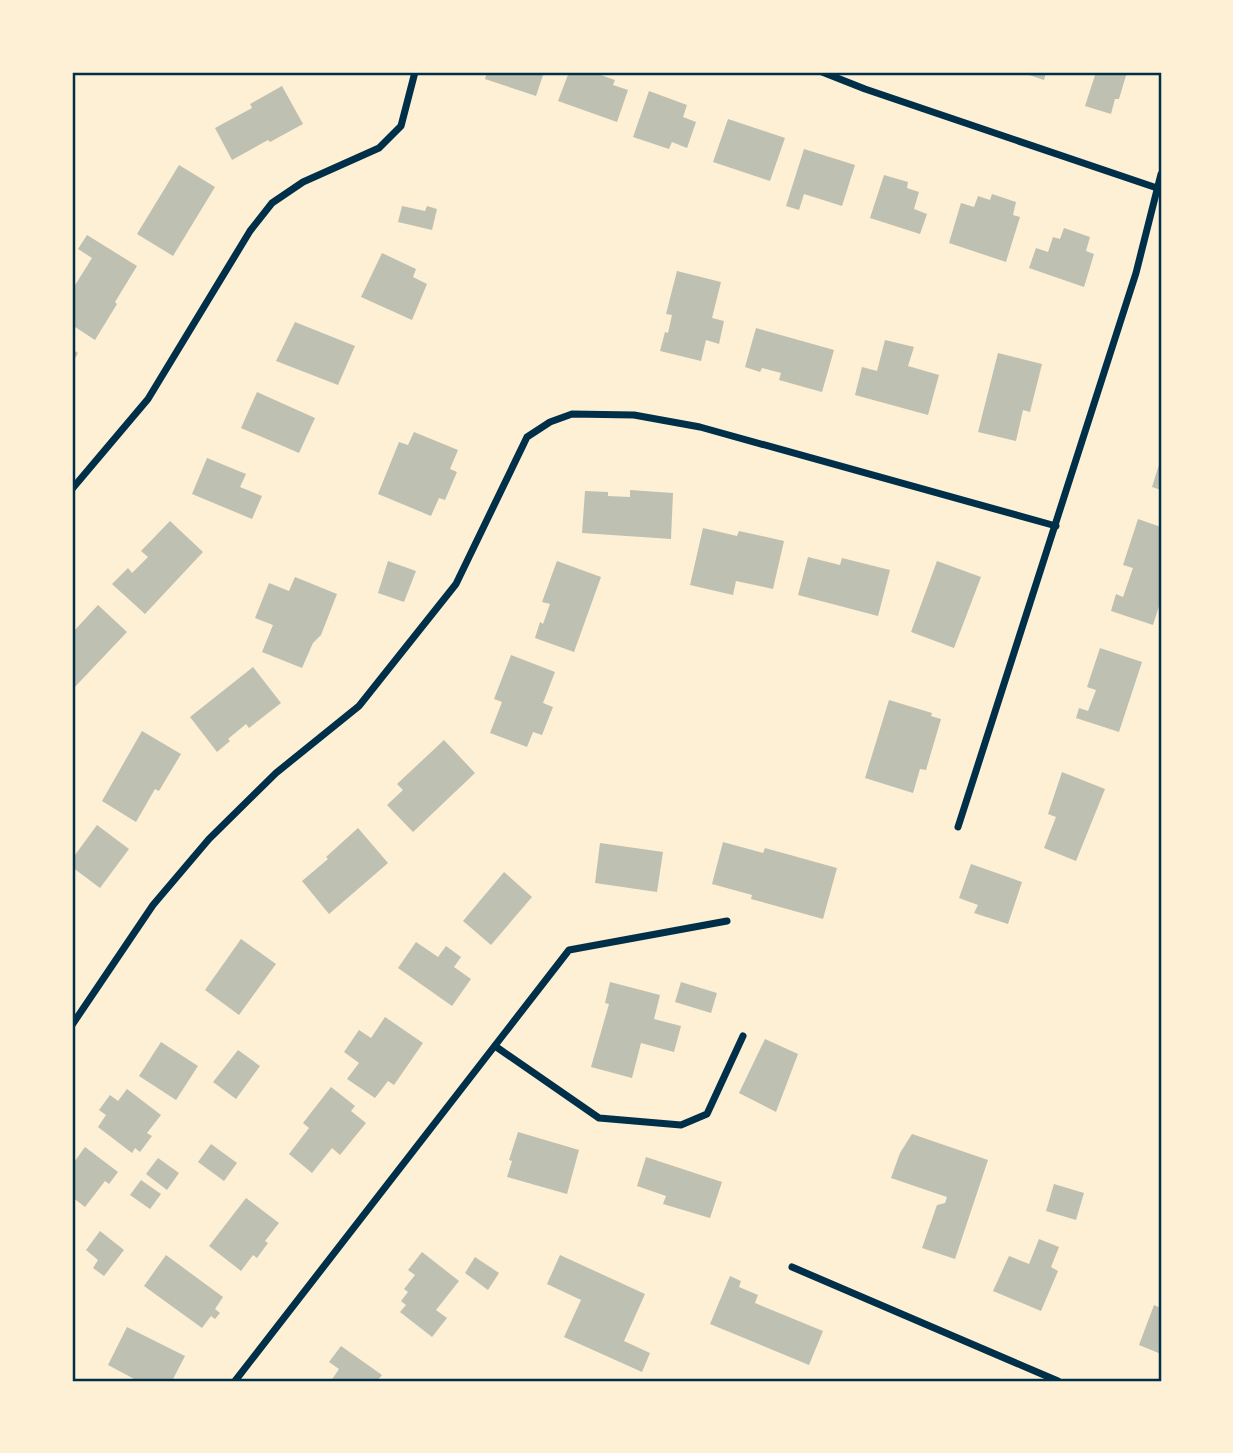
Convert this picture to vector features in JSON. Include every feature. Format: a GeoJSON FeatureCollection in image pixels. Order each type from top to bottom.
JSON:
{"type":"FeatureCollection","features":[{"type":"Feature","properties":{"kind":"street"},"geometry":{"type":"LineString","coordinates":[[72,489],[148,399],[250,230],[272,202],[303,182],[379,148],[401,126],[415,72]]}},
{"type":"Feature","properties":{"kind":"street"},"geometry":{"type":"LineString","coordinates":[[822,72],[864,89],[1157,188]]}},
{"type":"Feature","properties":{"kind":"street"},"geometry":{"type":"LineString","coordinates":[[958,827],[1136,273],[1161,174]]}},
{"type":"Feature","properties":{"kind":"street"},"geometry":{"type":"LineString","coordinates":[[72,1025],[153,905],[209,839],[276,773],[359,706],[456,584],[527,437],[550,422],[572,414],[634,415],[700,427],[1056,526]]}},
{"type":"Feature","properties":{"kind":"street"},"geometry":{"type":"LineString","coordinates":[[235,1381],[569,950],[727,922]]}},
{"type":"Feature","properties":{"kind":"street"},"geometry":{"type":"LineString","coordinates":[[495,1046],[599,1118],[681,1125],[707,1114],[743,1037]]}},
{"type":"Feature","properties":{"kind":"street"},"geometry":{"type":"LineString","coordinates":[[792,1267],[1058,1381]]}},
{"type":"Feature","properties":{"kind":"building"},"geometry":{"type":"Polygon","coordinates":[[[487,72],[544,72],[536,96],[485,79],[487,72]]]}},
{"type":"Feature","properties":{"kind":"building"},"geometry":{"type":"Polygon","coordinates":[[[569,72],[592,72],[615,80],[613,85],[628,90],[617,122],[558,101],[569,72]]]}},
{"type":"Feature","properties":{"kind":"building"},"geometry":{"type":"Polygon","coordinates":[[[1020,72],[1046,72],[1044,80],[1020,72]]]}},
{"type":"Feature","properties":{"kind":"building"},"geometry":{"type":"Polygon","coordinates":[[[1096,72],[1127,72],[1119,99],[1115,99],[1111,114],[1085,106],[1096,72]]]}},
{"type":"Feature","properties":{"kind":"building"},"geometry":{"type":"Polygon","coordinates":[[[282,86],[303,124],[232,160],[215,128],[252,108],[250,104],[282,86]]]}},
{"type":"Feature","properties":{"kind":"building"},"geometry":{"type":"Polygon","coordinates":[[[649,91],[687,105],[683,117],[696,122],[687,148],[672,142],[669,149],[633,137],[649,91]]]}},
{"type":"Feature","properties":{"kind":"building"},"geometry":{"type":"Polygon","coordinates":[[[728,119],[785,138],[770,181],[713,162],[728,119]]]}},
{"type":"Feature","properties":{"kind":"building"},"geometry":{"type":"Polygon","coordinates":[[[804,149],[855,165],[842,206],[804,194],[799,210],[786,206],[804,149]]]}},
{"type":"Feature","properties":{"kind":"building"},"geometry":{"type":"Polygon","coordinates":[[[179,165],[215,187],[173,256],[137,234],[179,165]]]}},
{"type":"Feature","properties":{"kind":"building"},"geometry":{"type":"Polygon","coordinates":[[[884,175],[908,182],[907,188],[919,192],[914,209],[927,214],[920,234],[870,218],[884,175]]]}},
{"type":"Feature","properties":{"kind":"building"},"geometry":{"type":"Polygon","coordinates":[[[992,194],[1016,202],[1013,215],[1020,217],[1006,262],[949,243],[961,203],[974,207],[978,196],[990,200],[992,194]]]}},
{"type":"Feature","properties":{"kind":"building"},"geometry":{"type":"Polygon","coordinates":[[[402,206],[425,211],[427,206],[437,209],[432,230],[398,222],[402,206]]]}},
{"type":"Feature","properties":{"kind":"building"},"geometry":{"type":"Polygon","coordinates":[[[1064,228],[1090,237],[1086,251],[1094,254],[1084,287],[1029,268],[1036,248],[1048,252],[1053,237],[1060,239],[1064,228]]]}},
{"type":"Feature","properties":{"kind":"building"},"geometry":{"type":"Polygon","coordinates":[[[87,235],[137,266],[95,340],[72,325],[72,290],[92,258],[78,249],[87,235]]]}},
{"type":"Feature","properties":{"kind":"building"},"geometry":{"type":"Polygon","coordinates":[[[382,253],[416,269],[413,277],[427,284],[412,320],[361,297],[382,253]]]}},
{"type":"Feature","properties":{"kind":"building"},"geometry":{"type":"Polygon","coordinates":[[[677,271],[721,282],[712,318],[724,321],[719,344],[706,340],[701,361],[660,351],[672,315],[666,314],[677,271]]]}},
{"type":"Feature","properties":{"kind":"building"},"geometry":{"type":"Polygon","coordinates":[[[295,322],[355,346],[338,385],[276,361],[295,322]]]}},
{"type":"Feature","properties":{"kind":"building"},"geometry":{"type":"Polygon","coordinates":[[[756,328],[834,350],[822,392],[779,380],[781,373],[762,368],[760,372],[745,367],[756,328]]]}},
{"type":"Feature","properties":{"kind":"building"},"geometry":{"type":"Polygon","coordinates":[[[885,340],[914,347],[908,366],[939,375],[928,415],[855,395],[862,367],[877,371],[885,340]]]}},
{"type":"Feature","properties":{"kind":"building"},"geometry":{"type":"Polygon","coordinates":[[[72,349],[78,353],[72,364],[72,349]]]}},
{"type":"Feature","properties":{"kind":"building"},"geometry":{"type":"Polygon","coordinates":[[[998,353],[1042,364],[1030,412],[1023,410],[1016,441],[978,432],[998,353]]]}},
{"type":"Feature","properties":{"kind":"building"},"geometry":{"type":"Polygon","coordinates":[[[257,392],[315,418],[299,453],[241,428],[257,392]]]}},
{"type":"Feature","properties":{"kind":"building"},"geometry":{"type":"Polygon","coordinates":[[[414,432],[458,450],[450,469],[457,472],[445,500],[439,498],[431,516],[378,494],[399,442],[408,445],[414,432]]]}},
{"type":"Feature","properties":{"kind":"building"},"geometry":{"type":"Polygon","coordinates":[[[207,458],[246,474],[240,487],[262,496],[252,519],[192,494],[207,458]]]}},
{"type":"Feature","properties":{"kind":"building"},"geometry":{"type":"Polygon","coordinates":[[[1161,458],[1161,490],[1152,487],[1161,458]]]}},
{"type":"Feature","properties":{"kind":"building"},"geometry":{"type":"Polygon","coordinates":[[[630,490],[673,493],[671,539],[582,533],[585,491],[630,497],[630,490]]]}},
{"type":"Feature","properties":{"kind":"building"},"geometry":{"type":"Polygon","coordinates":[[[1138,519],[1161,527],[1161,600],[1153,625],[1111,611],[1116,594],[1123,597],[1133,568],[1123,565],[1138,519]]]}},
{"type":"Feature","properties":{"kind":"building"},"geometry":{"type":"Polygon","coordinates":[[[170,521],[203,552],[145,614],[112,584],[128,568],[132,573],[148,557],[141,551],[170,521]]]}},
{"type":"Feature","properties":{"kind":"building"},"geometry":{"type":"Polygon","coordinates":[[[703,528],[737,536],[739,531],[784,541],[773,589],[736,581],[733,595],[690,585],[703,528]]]}},
{"type":"Feature","properties":{"kind":"building"},"geometry":{"type":"Polygon","coordinates":[[[808,557],[840,565],[842,558],[890,570],[878,616],[798,595],[808,557]]]}},
{"type":"Feature","properties":{"kind":"building"},"geometry":{"type":"Polygon","coordinates":[[[388,561],[416,571],[404,602],[378,593],[388,561]]]}},
{"type":"Feature","properties":{"kind":"building"},"geometry":{"type":"Polygon","coordinates":[[[557,561],[601,577],[574,652],[535,638],[550,604],[542,602],[557,561]]]}},
{"type":"Feature","properties":{"kind":"building"},"geometry":{"type":"Polygon","coordinates":[[[937,561],[981,577],[954,648],[911,632],[937,561]]]}},
{"type":"Feature","properties":{"kind":"building"},"geometry":{"type":"Polygon","coordinates":[[[295,577],[337,594],[321,635],[313,643],[302,668],[262,652],[273,625],[255,618],[269,583],[289,591],[295,577]]]}},
{"type":"Feature","properties":{"kind":"building"},"geometry":{"type":"Polygon","coordinates":[[[98,605],[127,632],[72,690],[72,629],[74,631],[98,605]]]}},
{"type":"Feature","properties":{"kind":"building"},"geometry":{"type":"Polygon","coordinates":[[[1100,648],[1142,662],[1119,732],[1076,718],[1079,708],[1088,711],[1096,690],[1087,687],[1100,648]]]}},
{"type":"Feature","properties":{"kind":"building"},"geometry":{"type":"Polygon","coordinates":[[[511,655],[555,672],[543,703],[553,707],[542,735],[533,732],[527,747],[490,733],[502,702],[494,699],[511,655]]]}},
{"type":"Feature","properties":{"kind":"building"},"geometry":{"type":"Polygon","coordinates":[[[253,667],[281,703],[249,728],[246,724],[217,752],[190,717],[253,667]]]}},
{"type":"Feature","properties":{"kind":"building"},"geometry":{"type":"Polygon","coordinates":[[[889,700],[932,713],[931,716],[941,719],[926,770],[920,769],[913,793],[865,778],[889,700]]]}},
{"type":"Feature","properties":{"kind":"building"},"geometry":{"type":"Polygon","coordinates":[[[142,731],[181,754],[159,791],[155,789],[136,822],[102,801],[142,731]]]}},
{"type":"Feature","properties":{"kind":"building"},"geometry":{"type":"Polygon","coordinates":[[[444,740],[475,773],[413,832],[387,805],[403,790],[397,784],[444,740]]]}},
{"type":"Feature","properties":{"kind":"building"},"geometry":{"type":"Polygon","coordinates":[[[1062,772],[1105,789],[1076,861],[1044,848],[1056,817],[1048,814],[1062,772]]]}},
{"type":"Feature","properties":{"kind":"building"},"geometry":{"type":"Polygon","coordinates":[[[97,825],[129,849],[100,888],[72,867],[72,859],[97,825]]]}},
{"type":"Feature","properties":{"kind":"building"},"geometry":{"type":"Polygon","coordinates":[[[358,828],[388,863],[329,914],[302,881],[358,828]]]}},
{"type":"Feature","properties":{"kind":"building"},"geometry":{"type":"Polygon","coordinates":[[[723,842],[763,853],[765,848],[837,868],[823,919],[751,899],[752,895],[712,884],[723,842]]]}},
{"type":"Feature","properties":{"kind":"building"},"geometry":{"type":"Polygon","coordinates":[[[600,843],[663,852],[657,892],[595,883],[600,843]]]}},
{"type":"Feature","properties":{"kind":"building"},"geometry":{"type":"Polygon","coordinates":[[[971,864],[1022,882],[1008,924],[974,913],[978,905],[959,898],[971,864]]]}},
{"type":"Feature","properties":{"kind":"building"},"geometry":{"type":"Polygon","coordinates":[[[504,872],[532,897],[491,945],[463,921],[504,872]]]}},
{"type":"Feature","properties":{"kind":"building"},"geometry":{"type":"Polygon","coordinates":[[[241,939],[276,964],[239,1015],[205,990],[241,939]]]}},
{"type":"Feature","properties":{"kind":"building"},"geometry":{"type":"Polygon","coordinates":[[[416,942],[438,957],[446,946],[461,957],[454,967],[471,979],[452,1006],[398,968],[416,942]]]}},
{"type":"Feature","properties":{"kind":"building"},"geometry":{"type":"Polygon","coordinates":[[[610,982],[660,995],[654,1019],[681,1026],[674,1052],[641,1043],[632,1078],[591,1067],[609,1004],[605,1003],[610,982]]]}},
{"type":"Feature","properties":{"kind":"building"},"geometry":{"type":"Polygon","coordinates":[[[681,982],[717,993],[711,1013],[675,1002],[681,982]]]}},
{"type":"Feature","properties":{"kind":"building"},"geometry":{"type":"Polygon","coordinates":[[[385,1017],[423,1043],[394,1085],[388,1081],[375,1098],[347,1079],[359,1063],[344,1052],[359,1030],[371,1038],[385,1017]]]}},
{"type":"Feature","properties":{"kind":"building"},"geometry":{"type":"Polygon","coordinates":[[[765,1039],[798,1054],[776,1112],[739,1093],[765,1039]]]}},
{"type":"Feature","properties":{"kind":"building"},"geometry":{"type":"Polygon","coordinates":[[[161,1042],[198,1066],[176,1100],[139,1076],[161,1042]]]}},
{"type":"Feature","properties":{"kind":"building"},"geometry":{"type":"Polygon","coordinates":[[[238,1050],[260,1066],[236,1099],[213,1082],[238,1050]]]}},
{"type":"Feature","properties":{"kind":"building"},"geometry":{"type":"Polygon","coordinates":[[[331,1087],[355,1106],[351,1111],[366,1123],[340,1155],[332,1148],[312,1173],[289,1154],[309,1128],[303,1123],[331,1087]]]}},
{"type":"Feature","properties":{"kind":"building"},"geometry":{"type":"Polygon","coordinates":[[[127,1089],[161,1115],[147,1133],[152,1136],[140,1152],[135,1148],[132,1153],[98,1127],[106,1115],[99,1110],[110,1095],[118,1101],[127,1089]]]}},
{"type":"Feature","properties":{"kind":"building"},"geometry":{"type":"Polygon","coordinates":[[[518,1132],[579,1150],[567,1194],[507,1177],[518,1132]]]}},
{"type":"Feature","properties":{"kind":"building"},"geometry":{"type":"Polygon","coordinates":[[[912,1134],[988,1160],[955,1259],[922,1248],[937,1205],[945,1203],[947,1197],[891,1178],[900,1153],[912,1134]]]}},
{"type":"Feature","properties":{"kind":"building"},"geometry":{"type":"Polygon","coordinates":[[[211,1144],[237,1163],[224,1181],[198,1162],[211,1144]]]}},
{"type":"Feature","properties":{"kind":"building"},"geometry":{"type":"Polygon","coordinates":[[[85,1147],[118,1172],[109,1184],[105,1181],[85,1207],[72,1197],[72,1165],[85,1147]]]}},
{"type":"Feature","properties":{"kind":"building"},"geometry":{"type":"Polygon","coordinates":[[[646,1157],[722,1182],[710,1218],[663,1204],[666,1196],[637,1186],[646,1157]]]}},
{"type":"Feature","properties":{"kind":"building"},"geometry":{"type":"Polygon","coordinates":[[[158,1158],[179,1173],[167,1190],[146,1174],[158,1158]]]}},
{"type":"Feature","properties":{"kind":"building"},"geometry":{"type":"Polygon","coordinates":[[[141,1180],[161,1194],[150,1209],[130,1195],[141,1180]]]}},
{"type":"Feature","properties":{"kind":"building"},"geometry":{"type":"Polygon","coordinates":[[[1054,1184],[1084,1193],[1076,1220],[1046,1211],[1054,1184]]]}},
{"type":"Feature","properties":{"kind":"building"},"geometry":{"type":"Polygon","coordinates":[[[246,1198],[279,1223],[265,1241],[268,1243],[257,1258],[253,1255],[241,1271],[209,1246],[246,1198]]]}},
{"type":"Feature","properties":{"kind":"building"},"geometry":{"type":"Polygon","coordinates":[[[100,1231],[124,1250],[104,1276],[93,1268],[98,1260],[86,1250],[100,1231]]]}},
{"type":"Feature","properties":{"kind":"building"},"geometry":{"type":"Polygon","coordinates":[[[1039,1239],[1059,1247],[1051,1267],[1058,1271],[1041,1311],[993,1291],[1009,1256],[1029,1264],[1039,1239]]]}},
{"type":"Feature","properties":{"kind":"building"},"geometry":{"type":"Polygon","coordinates":[[[422,1252],[459,1281],[436,1310],[447,1318],[432,1337],[400,1312],[406,1305],[401,1301],[408,1292],[404,1289],[415,1275],[408,1270],[422,1252]]]}},
{"type":"Feature","properties":{"kind":"building"},"geometry":{"type":"Polygon","coordinates":[[[166,1255],[223,1297],[215,1309],[220,1313],[215,1319],[211,1316],[202,1328],[144,1286],[166,1255]]]}},
{"type":"Feature","properties":{"kind":"building"},"geometry":{"type":"Polygon","coordinates":[[[560,1255],[645,1294],[624,1341],[650,1353],[642,1372],[564,1337],[581,1300],[547,1284],[560,1255]]]}},
{"type":"Feature","properties":{"kind":"building"},"geometry":{"type":"Polygon","coordinates":[[[475,1257],[499,1273],[488,1290],[465,1273],[475,1257]]]}},
{"type":"Feature","properties":{"kind":"building"},"geometry":{"type":"Polygon","coordinates":[[[730,1276],[741,1281],[739,1287],[758,1295],[755,1303],[823,1331],[809,1365],[710,1324],[730,1276]]]}},
{"type":"Feature","properties":{"kind":"building"},"geometry":{"type":"Polygon","coordinates":[[[1154,1305],[1161,1308],[1161,1354],[1139,1345],[1154,1305]]]}},
{"type":"Feature","properties":{"kind":"building"},"geometry":{"type":"Polygon","coordinates":[[[127,1327],[185,1356],[172,1381],[138,1381],[108,1365],[127,1327]]]}},
{"type":"Feature","properties":{"kind":"building"},"geometry":{"type":"Polygon","coordinates":[[[341,1346],[382,1375],[377,1381],[331,1381],[339,1369],[329,1362],[341,1346]]]}}]}
